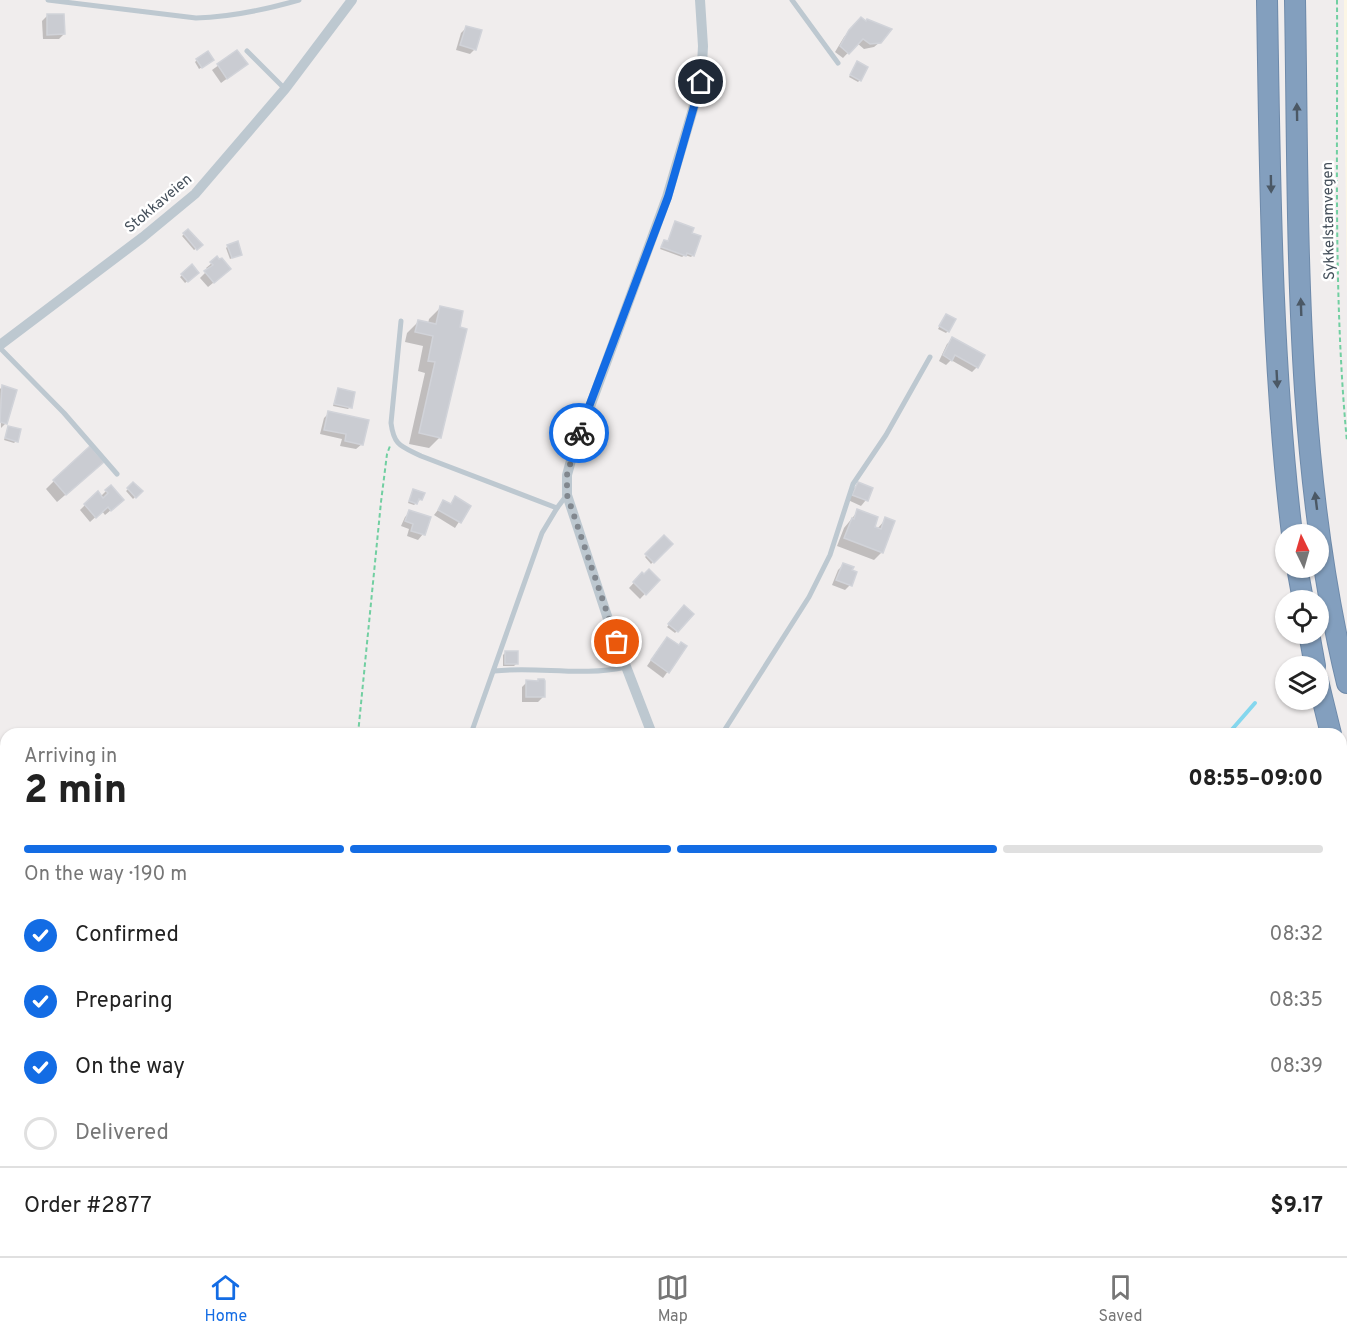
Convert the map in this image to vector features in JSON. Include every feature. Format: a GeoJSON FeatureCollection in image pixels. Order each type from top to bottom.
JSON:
{"type":"FeatureCollection","features":[{"type":"Feature","properties":{"kind":"highway"},"geometry":{"type":"LineString","coordinates":[[1267,0],[1275,345],[1281,437],[1291,524]]}},
{"type":"Feature","properties":{"kind":"highway"},"geometry":{"type":"LineString","coordinates":[[1295,0],[1300,271],[1307,405],[1326,575],[1347,683]]}},
{"type":"Feature","properties":{"kind":"highway"},"geometry":{"type":"LineString","coordinates":[[1325,710],[1329,728]]}},
{"type":"Feature","properties":{"kind":"street","name":"Stokkaveien"},"geometry":{"type":"LineString","coordinates":[[0,346],[187,202],[285,89],[352,0]]}},
{"type":"Feature","properties":{"kind":"street"},"geometry":{"type":"LineString","coordinates":[[649,728],[567,495],[567,475],[578,437],[668,197],[701,82],[703,46],[700,0]]}},
{"type":"Feature","properties":{"kind":"lane"},"geometry":{"type":"LineString","coordinates":[[48,0],[196,18],[220,18],[269,9],[297,0]]}},
{"type":"Feature","properties":{"kind":"lane"},"geometry":{"type":"LineString","coordinates":[[792,0],[838,63]]}},
{"type":"Feature","properties":{"kind":"lane"},"geometry":{"type":"LineString","coordinates":[[247,51],[285,89]]}},
{"type":"Feature","properties":{"kind":"lane"},"geometry":{"type":"LineString","coordinates":[[401,321],[391,423],[393,438],[402,447],[421,456],[556,508]]}},
{"type":"Feature","properties":{"kind":"lane"},"geometry":{"type":"LineString","coordinates":[[0,346],[64,413],[117,474]]}},
{"type":"Feature","properties":{"kind":"lane"},"geometry":{"type":"LineString","coordinates":[[726,728],[809,597],[830,555],[853,484],[886,435],[930,357]]}},
{"type":"Feature","properties":{"kind":"lane"},"geometry":{"type":"LineString","coordinates":[[473,728],[542,533],[556,508],[567,495]]}},
{"type":"Feature","properties":{"kind":"lane"},"geometry":{"type":"LineString","coordinates":[[494,670],[567,672],[612,670],[626,667]]}},
{"type":"Feature","properties":{"kind":"path","name":"Sykkelstamvegen"},"geometry":{"type":"LineString","coordinates":[[1337,0],[1339,291],[1347,442]]}},
{"type":"Feature","properties":{"kind":"path"},"geometry":{"type":"LineString","coordinates":[[359,728],[387,454],[393,438]]}},
{"type":"Feature","properties":{"kind":"shaded area"},"geometry":{"type":"Polygon","coordinates":[[[1344,0],[1347,0],[1347,298],[1344,60],[1344,0]]]}},
{"type":"Feature","properties":{"kind":"building"},"geometry":{"type":"Polygon","coordinates":[[[47,14],[64,14],[65,34],[47,35],[47,14]]]}},
{"type":"Feature","properties":{"kind":"building"},"geometry":{"type":"Polygon","coordinates":[[[861,17],[866,21],[867,19],[892,29],[881,43],[870,44],[863,39],[849,54],[840,46],[849,30],[861,17]]]}},
{"type":"Feature","properties":{"kind":"building"},"geometry":{"type":"Polygon","coordinates":[[[466,26],[482,30],[476,50],[460,45],[466,26]]]}},
{"type":"Feature","properties":{"kind":"building"},"geometry":{"type":"Polygon","coordinates":[[[237,50],[248,64],[227,79],[217,64],[237,50]]]}},
{"type":"Feature","properties":{"kind":"building"},"geometry":{"type":"Polygon","coordinates":[[[208,51],[214,60],[202,68],[196,59],[208,51]]]}},
{"type":"Feature","properties":{"kind":"building"},"geometry":{"type":"Polygon","coordinates":[[[857,61],[868,67],[861,81],[850,75],[857,61]]]}},
{"type":"Feature","properties":{"kind":"building"},"geometry":{"type":"Polygon","coordinates":[[[675,221],[694,228],[692,233],[701,236],[694,256],[687,253],[686,256],[661,247],[664,240],[668,241],[675,221]]]}},
{"type":"Feature","properties":{"kind":"building"},"geometry":{"type":"Polygon","coordinates":[[[188,229],[203,245],[197,250],[183,233],[188,229]]]}},
{"type":"Feature","properties":{"kind":"building"},"geometry":{"type":"Polygon","coordinates":[[[238,241],[242,255],[232,258],[227,245],[238,241]]]}},
{"type":"Feature","properties":{"kind":"building"},"geometry":{"type":"Polygon","coordinates":[[[217,256],[219,259],[222,258],[231,269],[214,283],[204,271],[213,265],[210,262],[217,256]]]}},
{"type":"Feature","properties":{"kind":"building"},"geometry":{"type":"Polygon","coordinates":[[[192,264],[199,273],[188,282],[181,274],[192,264]]]}},
{"type":"Feature","properties":{"kind":"building"},"geometry":{"type":"Polygon","coordinates":[[[440,306],[463,311],[460,327],[467,329],[441,438],[419,433],[435,362],[428,361],[433,336],[415,332],[418,320],[436,324],[440,306]]]}},
{"type":"Feature","properties":{"kind":"building"},"geometry":{"type":"Polygon","coordinates":[[[946,314],[956,319],[949,332],[939,326],[946,314]]]}},
{"type":"Feature","properties":{"kind":"building"},"geometry":{"type":"Polygon","coordinates":[[[952,337],[985,355],[978,368],[955,355],[952,361],[943,355],[952,337]]]}},
{"type":"Feature","properties":{"kind":"building"},"geometry":{"type":"Polygon","coordinates":[[[2,385],[17,390],[7,424],[0,422],[2,385]]]}},
{"type":"Feature","properties":{"kind":"building"},"geometry":{"type":"Polygon","coordinates":[[[338,388],[355,392],[352,408],[334,404],[338,388]]]}},
{"type":"Feature","properties":{"kind":"building"},"geometry":{"type":"Polygon","coordinates":[[[328,411],[369,420],[363,445],[345,441],[346,434],[324,430],[328,411]]]}},
{"type":"Feature","properties":{"kind":"building"},"geometry":{"type":"Polygon","coordinates":[[[8,426],[21,429],[18,442],[5,438],[8,426]]]}},
{"type":"Feature","properties":{"kind":"building"},"geometry":{"type":"Polygon","coordinates":[[[90,446],[104,462],[66,495],[53,480],[90,446]]]}},
{"type":"Feature","properties":{"kind":"building"},"geometry":{"type":"Polygon","coordinates":[[[133,482],[143,491],[136,498],[127,488],[133,482]]]}},
{"type":"Feature","properties":{"kind":"building"},"geometry":{"type":"Polygon","coordinates":[[[858,482],[873,488],[868,501],[852,495],[858,482]]]}},
{"type":"Feature","properties":{"kind":"building"},"geometry":{"type":"Polygon","coordinates":[[[111,485],[124,500],[111,511],[108,507],[96,518],[84,504],[98,491],[103,498],[108,493],[105,490],[111,485]]]}},
{"type":"Feature","properties":{"kind":"building"},"geometry":{"type":"Polygon","coordinates":[[[413,489],[425,493],[417,504],[409,501],[413,489]]]}},
{"type":"Feature","properties":{"kind":"building"},"geometry":{"type":"Polygon","coordinates":[[[455,496],[471,506],[461,523],[438,510],[443,500],[451,504],[455,496]]]}},
{"type":"Feature","properties":{"kind":"building"},"geometry":{"type":"Polygon","coordinates":[[[857,509],[878,517],[875,527],[881,529],[885,517],[895,521],[883,553],[844,538],[857,509]]]}},
{"type":"Feature","properties":{"kind":"building"},"geometry":{"type":"Polygon","coordinates":[[[409,510],[431,517],[425,535],[411,531],[413,524],[405,521],[409,510]]]}},
{"type":"Feature","properties":{"kind":"building"},"geometry":{"type":"Polygon","coordinates":[[[664,535],[673,544],[654,563],[645,554],[664,535]]]}},
{"type":"Feature","properties":{"kind":"building"},"geometry":{"type":"Polygon","coordinates":[[[843,563],[854,567],[852,570],[857,572],[852,586],[836,580],[843,563]]]}},
{"type":"Feature","properties":{"kind":"building"},"geometry":{"type":"Polygon","coordinates":[[[649,569],[660,580],[646,595],[633,582],[642,572],[644,574],[649,569]]]}},
{"type":"Feature","properties":{"kind":"building"},"geometry":{"type":"Polygon","coordinates":[[[684,605],[694,614],[678,632],[668,624],[684,605]]]}},
{"type":"Feature","properties":{"kind":"building"},"geometry":{"type":"Polygon","coordinates":[[[667,637],[679,645],[681,642],[687,646],[669,673],[651,660],[667,637]]]}},
{"type":"Feature","properties":{"kind":"building"},"geometry":{"type":"Polygon","coordinates":[[[505,651],[518,651],[518,664],[505,664],[505,651]]]}},
{"type":"Feature","properties":{"kind":"building"},"geometry":{"type":"Polygon","coordinates":[[[538,679],[545,681],[545,697],[526,697],[526,680],[538,681],[538,679]]]}},
{"type":"Feature","properties":{"kind":"waterway"},"geometry":{"type":"LineString","coordinates":[[1233,728],[1255,703]]}},
{"type":"Feature","properties":{"kind":"way so far"},"geometry":{"type":"LineString","coordinates":[[579,433],[567,475],[567,495],[617,642]]}},
{"type":"Feature","properties":{"kind":"route"},"geometry":{"type":"LineString","coordinates":[[579,433],[668,197],[701,82]]}}]}
